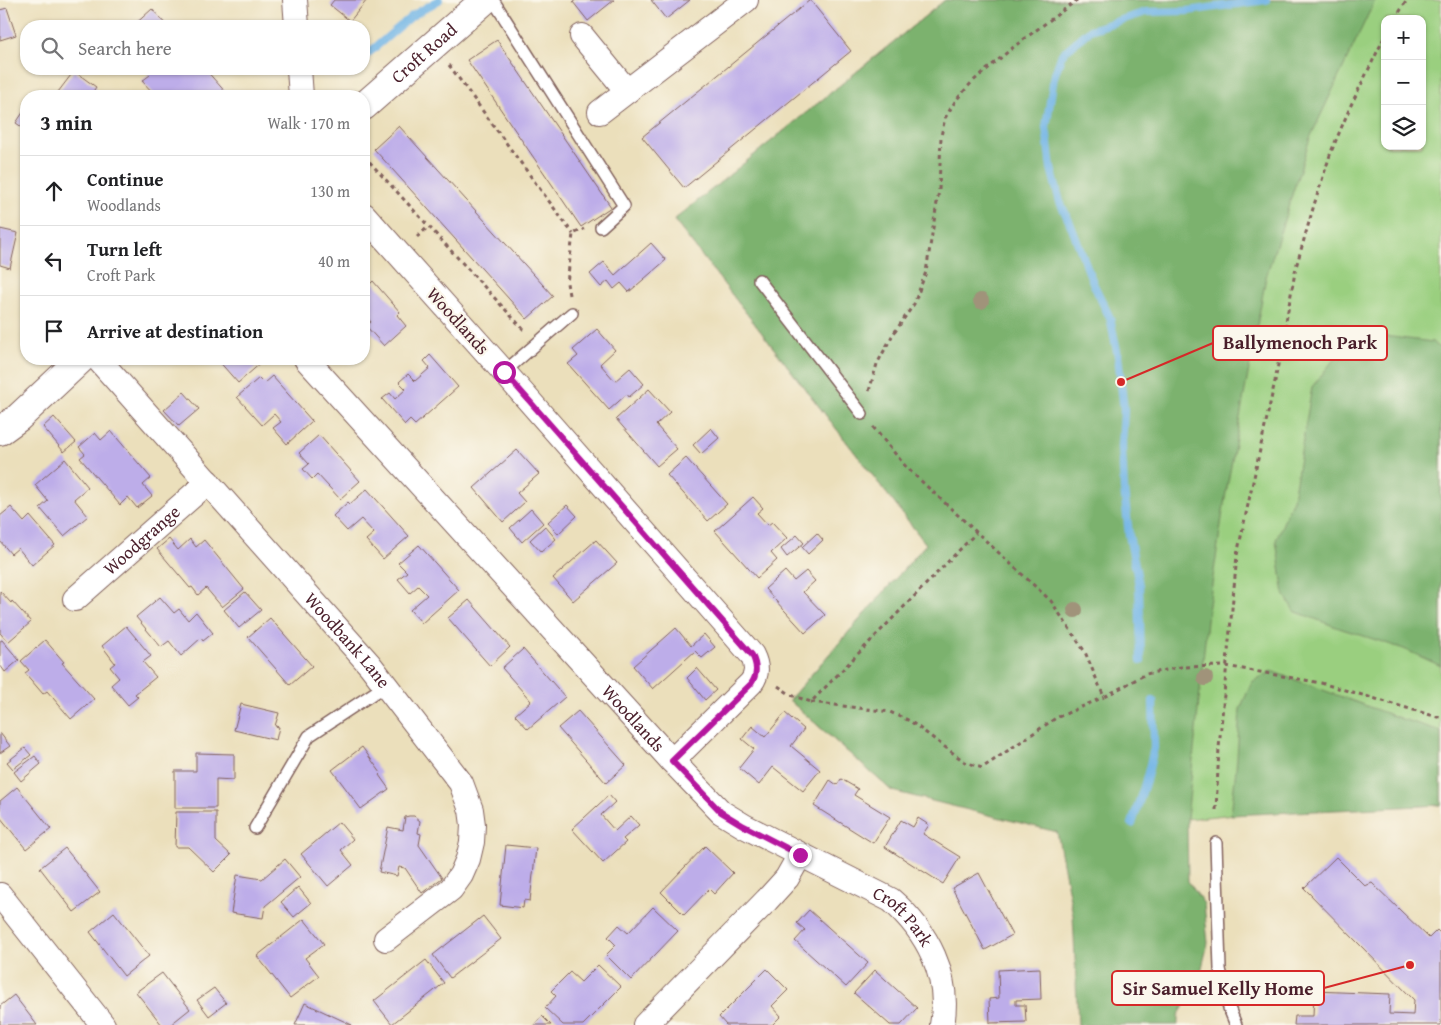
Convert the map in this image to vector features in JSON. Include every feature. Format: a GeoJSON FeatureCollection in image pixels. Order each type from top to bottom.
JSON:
{"type":"FeatureCollection","features":[{"type":"Feature","properties":{"kind":"street"},"geometry":{"type":"LineString","coordinates":[[295,0],[297,20]]}},
{"type":"Feature","properties":{"kind":"street","name":"Croft Road"},"geometry":{"type":"LineString","coordinates":[[370,101],[485,0]]}},
{"type":"Feature","properties":{"kind":"street"},"geometry":{"type":"LineString","coordinates":[[600,112],[746,0]]}},
{"type":"Feature","properties":{"kind":"street"},"geometry":{"type":"LineString","coordinates":[[582,36],[627,91]]}},
{"type":"Feature","properties":{"kind":"street"},"geometry":{"type":"LineString","coordinates":[[299,75],[301,90]]}},
{"type":"Feature","properties":{"kind":"street","name":"Woodlands"},"geometry":{"type":"LineString","coordinates":[[311,365],[672,761],[754,679],[756,667],[752,655],[370,222]]}},
{"type":"Feature","properties":{"kind":"street"},"geometry":{"type":"LineString","coordinates":[[0,431],[18,418],[75,365]]}},
{"type":"Feature","properties":{"kind":"street","name":"Woodbank Lane"},"geometry":{"type":"LineString","coordinates":[[103,365],[386,685],[461,783],[472,810],[473,825],[468,859],[461,875],[451,889],[386,939]]}},
{"type":"Feature","properties":{"kind":"street","name":"Woodgrange"},"geometry":{"type":"LineString","coordinates":[[75,599],[208,482]]}},
{"type":"Feature","properties":{"kind":"street","name":"Croft Park"},"geometry":{"type":"LineString","coordinates":[[672,761],[721,812],[800,855],[891,900],[905,912],[917,927],[936,960],[944,1000],[942,1025]]}},
{"type":"Feature","properties":{"kind":"street"},"geometry":{"type":"LineString","coordinates":[[645,1025],[768,900],[786,878],[800,855]]}},
{"type":"Feature","properties":{"kind":"street"},"geometry":{"type":"LineString","coordinates":[[0,894],[103,1025]]}},
{"type":"Feature","properties":{"kind":"lane"},"geometry":{"type":"LineString","coordinates":[[493,0],[624,206],[601,227]]}},
{"type":"Feature","properties":{"kind":"lane"},"geometry":{"type":"LineString","coordinates":[[759,280],[862,414]]}},
{"type":"Feature","properties":{"kind":"lane"},"geometry":{"type":"LineString","coordinates":[[504,372],[572,313]]}},
{"type":"Feature","properties":{"kind":"lane"},"geometry":{"type":"LineString","coordinates":[[255,828],[309,736],[386,685]]}},
{"type":"Feature","properties":{"kind":"lane"},"geometry":{"type":"LineString","coordinates":[[1216,843],[1220,969],[1229,1008],[1236,1025]]}},
{"type":"Feature","properties":{"kind":"path"},"geometry":{"type":"LineString","coordinates":[[1077,0],[1016,45],[972,82],[956,100],[945,118],[939,190],[926,272],[914,304],[892,336],[877,364],[862,414],[907,468],[1051,601],[1085,652],[1104,697]]}},
{"type":"Feature","properties":{"kind":"path"},"geometry":{"type":"LineString","coordinates":[[1398,15],[1407,0]]}},
{"type":"Feature","properties":{"kind":"path"},"geometry":{"type":"LineString","coordinates":[[1216,810],[1219,748],[1237,555],[1275,381],[1296,267],[1331,152],[1351,105],[1381,44]]}},
{"type":"Feature","properties":{"kind":"path"},"geometry":{"type":"LineString","coordinates":[[434,45],[573,234],[567,282],[572,313]]}},
{"type":"Feature","properties":{"kind":"path"},"geometry":{"type":"LineString","coordinates":[[370,162],[537,343]]}},
{"type":"Feature","properties":{"kind":"path"},"geometry":{"type":"LineString","coordinates":[[573,234],[597,224],[601,227]]}},
{"type":"Feature","properties":{"kind":"path"},"geometry":{"type":"LineString","coordinates":[[811,702],[976,533]]}},
{"type":"Feature","properties":{"kind":"path"},"geometry":{"type":"LineString","coordinates":[[754,679],[769,680],[790,694],[811,702],[890,712],[910,721],[964,762],[982,768],[1056,718],[1104,697],[1146,674],[1181,666],[1226,666],[1321,683],[1441,718]]}},
{"type":"Feature","properties":{"kind":"green space"},"geometry":{"type":"Polygon","coordinates":[[[945,0],[1441,0],[1441,805],[1254,812],[1187,819],[892,791],[789,700],[926,544],[674,220],[945,0]]]}},
{"type":"Feature","properties":{"kind":"green space"},"geometry":{"type":"Polygon","coordinates":[[[945,0],[1375,0],[1310,138],[1266,277],[1225,498],[1208,611],[1187,819],[1188,881],[1204,904],[1208,943],[1199,980],[1178,1016],[1178,1025],[1078,1025],[1073,915],[1057,832],[892,791],[789,700],[926,544],[674,220],[945,0]]]}},
{"type":"Feature","properties":{"kind":"green space"},"geometry":{"type":"Polygon","coordinates":[[[1383,336],[1433,342],[1441,349],[1441,666],[1404,649],[1294,611],[1284,594],[1276,540],[1293,499],[1312,387],[1335,358],[1359,344],[1383,336]]]}},
{"type":"Feature","properties":{"kind":"green space"},"geometry":{"type":"Polygon","coordinates":[[[1271,671],[1402,719],[1441,731],[1441,805],[1231,815],[1240,709],[1252,682],[1271,671]]]}},
{"type":"Feature","properties":{"kind":"building"},"geometry":{"type":"Polygon","coordinates":[[[334,0],[367,0],[351,20],[330,5],[334,0]]]}},
{"type":"Feature","properties":{"kind":"building"},"geometry":{"type":"Polygon","coordinates":[[[576,0],[614,0],[588,21],[573,2],[576,0]]]}},
{"type":"Feature","properties":{"kind":"building"},"geometry":{"type":"Polygon","coordinates":[[[651,0],[690,0],[666,19],[651,0]]]}},
{"type":"Feature","properties":{"kind":"building"},"geometry":{"type":"Polygon","coordinates":[[[810,0],[851,51],[684,188],[642,137],[810,0]]]}},
{"type":"Feature","properties":{"kind":"building"},"geometry":{"type":"Polygon","coordinates":[[[7,8],[16,35],[0,40],[0,10],[7,8]]]}},
{"type":"Feature","properties":{"kind":"building"},"geometry":{"type":"Polygon","coordinates":[[[152,9],[162,20],[140,20],[152,9]]]}},
{"type":"Feature","properties":{"kind":"building"},"geometry":{"type":"Polygon","coordinates":[[[497,40],[611,207],[581,227],[467,60],[497,40]]]}},
{"type":"Feature","properties":{"kind":"building"},"geometry":{"type":"Polygon","coordinates":[[[71,75],[80,75],[96,87],[94,90],[60,90],[71,75]]]}},
{"type":"Feature","properties":{"kind":"building"},"geometry":{"type":"Polygon","coordinates":[[[150,75],[210,75],[224,90],[150,90],[142,81],[150,75]]]}},
{"type":"Feature","properties":{"kind":"building"},"geometry":{"type":"Polygon","coordinates":[[[20,117],[20,126],[16,123],[20,117]]]}},
{"type":"Feature","properties":{"kind":"building"},"geometry":{"type":"Polygon","coordinates":[[[399,126],[553,296],[527,319],[374,149],[399,126]]]}},
{"type":"Feature","properties":{"kind":"building"},"geometry":{"type":"Polygon","coordinates":[[[0,229],[18,233],[10,268],[0,265],[0,229]]]}},
{"type":"Feature","properties":{"kind":"building"},"geometry":{"type":"Polygon","coordinates":[[[651,243],[666,260],[629,292],[621,283],[614,289],[608,281],[601,287],[590,274],[604,262],[615,275],[651,243]]]}},
{"type":"Feature","properties":{"kind":"building"},"geometry":{"type":"Polygon","coordinates":[[[373,281],[400,312],[397,315],[406,326],[384,346],[370,330],[370,284],[373,281]]]}},
{"type":"Feature","properties":{"kind":"building"},"geometry":{"type":"Polygon","coordinates":[[[597,329],[615,350],[600,364],[615,381],[630,368],[644,384],[629,397],[627,394],[609,410],[568,364],[578,356],[573,350],[597,329]]]}},
{"type":"Feature","properties":{"kind":"building"},"geometry":{"type":"Polygon","coordinates":[[[430,355],[458,387],[415,425],[410,420],[405,425],[382,399],[390,393],[395,399],[406,389],[399,382],[408,374],[415,381],[430,368],[424,361],[430,355]]]}},
{"type":"Feature","properties":{"kind":"building"},"geometry":{"type":"Polygon","coordinates":[[[222,365],[259,365],[238,383],[222,365]]]}},
{"type":"Feature","properties":{"kind":"building"},"geometry":{"type":"Polygon","coordinates":[[[272,376],[312,421],[287,444],[273,428],[281,422],[274,414],[262,425],[237,397],[259,378],[264,383],[272,376]]]}},
{"type":"Feature","properties":{"kind":"building"},"geometry":{"type":"Polygon","coordinates":[[[649,389],[670,412],[656,425],[677,449],[657,466],[616,419],[649,389]]]}},
{"type":"Feature","properties":{"kind":"building"},"geometry":{"type":"Polygon","coordinates":[[[184,392],[199,409],[179,426],[164,410],[184,392]]]}},
{"type":"Feature","properties":{"kind":"building"},"geometry":{"type":"Polygon","coordinates":[[[54,417],[76,442],[64,452],[43,427],[54,417]]]}},
{"type":"Feature","properties":{"kind":"building"},"geometry":{"type":"Polygon","coordinates":[[[711,428],[719,438],[701,454],[693,445],[711,428]]]}},
{"type":"Feature","properties":{"kind":"building"},"geometry":{"type":"Polygon","coordinates":[[[111,431],[151,478],[143,485],[152,496],[137,508],[128,497],[120,505],[80,458],[85,454],[79,447],[95,433],[101,440],[111,431]]]}},
{"type":"Feature","properties":{"kind":"building"},"geometry":{"type":"Polygon","coordinates":[[[319,435],[360,481],[340,499],[317,474],[312,479],[303,469],[309,464],[299,453],[319,435]]]}},
{"type":"Feature","properties":{"kind":"building"},"geometry":{"type":"Polygon","coordinates":[[[517,450],[539,474],[517,493],[525,502],[503,522],[474,488],[517,450]]]}},
{"type":"Feature","properties":{"kind":"building"},"geometry":{"type":"Polygon","coordinates":[[[686,458],[727,504],[708,521],[667,475],[686,458]]]}},
{"type":"Feature","properties":{"kind":"building"},"geometry":{"type":"Polygon","coordinates":[[[65,459],[88,487],[74,499],[88,516],[64,536],[40,508],[48,501],[35,485],[65,459]]]}},
{"type":"Feature","properties":{"kind":"building"},"geometry":{"type":"Polygon","coordinates":[[[367,489],[409,536],[383,559],[366,540],[374,533],[361,519],[347,531],[333,516],[348,502],[350,504],[367,489]]]}},
{"type":"Feature","properties":{"kind":"building"},"geometry":{"type":"Polygon","coordinates":[[[753,497],[763,508],[757,513],[768,525],[772,522],[787,538],[771,553],[777,560],[757,578],[715,531],[753,497]]]}},
{"type":"Feature","properties":{"kind":"building"},"geometry":{"type":"Polygon","coordinates":[[[567,505],[577,516],[558,534],[548,522],[567,505]]]}},
{"type":"Feature","properties":{"kind":"building"},"geometry":{"type":"Polygon","coordinates":[[[11,507],[24,522],[30,516],[55,545],[32,565],[18,548],[11,554],[0,541],[0,516],[11,507]]]}},
{"type":"Feature","properties":{"kind":"building"},"geometry":{"type":"Polygon","coordinates":[[[531,509],[543,523],[522,542],[510,528],[531,509]]]}},
{"type":"Feature","properties":{"kind":"building"},"geometry":{"type":"Polygon","coordinates":[[[545,526],[556,539],[541,552],[530,540],[545,526]]]}},
{"type":"Feature","properties":{"kind":"building"},"geometry":{"type":"Polygon","coordinates":[[[817,533],[823,540],[808,554],[802,547],[817,533]]]}},
{"type":"Feature","properties":{"kind":"building"},"geometry":{"type":"Polygon","coordinates":[[[797,535],[804,543],[787,557],[781,549],[797,535]]]}},
{"type":"Feature","properties":{"kind":"building"},"geometry":{"type":"Polygon","coordinates":[[[169,539],[178,550],[190,539],[196,547],[204,540],[244,589],[222,607],[206,588],[198,595],[157,549],[169,539]]]}},
{"type":"Feature","properties":{"kind":"building"},"geometry":{"type":"Polygon","coordinates":[[[596,540],[617,563],[573,601],[553,578],[596,540]]]}},
{"type":"Feature","properties":{"kind":"building"},"geometry":{"type":"Polygon","coordinates":[[[419,545],[459,590],[422,623],[410,610],[427,595],[418,586],[410,593],[398,579],[407,572],[398,563],[419,545]]]}},
{"type":"Feature","properties":{"kind":"building"},"geometry":{"type":"Polygon","coordinates":[[[785,571],[794,581],[806,571],[815,581],[803,592],[825,615],[805,633],[765,589],[785,571]]]}},
{"type":"Feature","properties":{"kind":"building"},"geometry":{"type":"Polygon","coordinates":[[[0,591],[31,622],[8,642],[0,633],[0,591]]]}},
{"type":"Feature","properties":{"kind":"building"},"geometry":{"type":"Polygon","coordinates":[[[245,592],[261,610],[239,628],[224,610],[245,592]]]}},
{"type":"Feature","properties":{"kind":"building"},"geometry":{"type":"Polygon","coordinates":[[[160,597],[174,613],[179,609],[188,620],[196,612],[213,633],[203,641],[201,638],[181,656],[169,641],[161,647],[136,617],[160,597]]]}},
{"type":"Feature","properties":{"kind":"building"},"geometry":{"type":"Polygon","coordinates":[[[469,600],[510,647],[490,666],[448,618],[469,600]]]}},
{"type":"Feature","properties":{"kind":"building"},"geometry":{"type":"Polygon","coordinates":[[[270,618],[312,666],[290,685],[248,637],[270,618]]]}},
{"type":"Feature","properties":{"kind":"building"},"geometry":{"type":"Polygon","coordinates":[[[126,626],[151,656],[143,662],[156,677],[135,694],[138,697],[128,705],[111,685],[119,678],[110,667],[115,663],[102,646],[126,626]]]}},
{"type":"Feature","properties":{"kind":"building"},"geometry":{"type":"Polygon","coordinates":[[[676,628],[691,646],[704,634],[715,647],[702,658],[695,651],[653,689],[633,666],[676,628]]]}},
{"type":"Feature","properties":{"kind":"building"},"geometry":{"type":"Polygon","coordinates":[[[2,640],[19,660],[5,672],[0,665],[0,641],[2,640]]]}},
{"type":"Feature","properties":{"kind":"building"},"geometry":{"type":"Polygon","coordinates":[[[45,640],[64,662],[62,663],[94,699],[71,719],[47,691],[43,694],[25,673],[29,670],[21,661],[45,640]]]}},
{"type":"Feature","properties":{"kind":"building"},"geometry":{"type":"Polygon","coordinates":[[[523,649],[565,697],[528,729],[515,715],[531,701],[502,668],[523,649]]]}},
{"type":"Feature","properties":{"kind":"building"},"geometry":{"type":"Polygon","coordinates":[[[697,668],[716,690],[705,700],[687,678],[697,668]]]}},
{"type":"Feature","properties":{"kind":"building"},"geometry":{"type":"Polygon","coordinates":[[[241,704],[279,713],[275,726],[279,727],[276,740],[234,730],[241,704]]]}},
{"type":"Feature","properties":{"kind":"building"},"geometry":{"type":"Polygon","coordinates":[[[578,711],[626,765],[606,783],[558,728],[578,711]]]}},
{"type":"Feature","properties":{"kind":"building"},"geometry":{"type":"Polygon","coordinates":[[[785,713],[804,729],[791,746],[820,770],[803,791],[773,767],[759,785],[739,768],[754,749],[742,739],[752,726],[765,737],[785,713]]]}},
{"type":"Feature","properties":{"kind":"building"},"geometry":{"type":"Polygon","coordinates":[[[0,733],[10,746],[0,753],[0,733]]]}},
{"type":"Feature","properties":{"kind":"building"},"geometry":{"type":"Polygon","coordinates":[[[362,747],[381,773],[379,775],[389,789],[361,809],[332,770],[362,747]]]}},
{"type":"Feature","properties":{"kind":"building"},"geometry":{"type":"Polygon","coordinates":[[[25,748],[31,755],[13,769],[7,762],[25,748]]]}},
{"type":"Feature","properties":{"kind":"building"},"geometry":{"type":"Polygon","coordinates":[[[196,753],[234,754],[234,780],[216,779],[216,808],[175,808],[175,771],[196,771],[196,753]]]}},
{"type":"Feature","properties":{"kind":"building"},"geometry":{"type":"Polygon","coordinates":[[[35,756],[41,764],[21,781],[14,772],[35,756]]]}},
{"type":"Feature","properties":{"kind":"building"},"geometry":{"type":"Polygon","coordinates":[[[841,779],[858,789],[854,795],[890,817],[873,843],[814,806],[830,780],[837,785],[841,779]]]}},
{"type":"Feature","properties":{"kind":"building"},"geometry":{"type":"Polygon","coordinates":[[[17,787],[51,829],[26,849],[0,817],[0,801],[17,787]]]}},
{"type":"Feature","properties":{"kind":"building"},"geometry":{"type":"Polygon","coordinates":[[[609,795],[615,802],[601,815],[615,831],[631,816],[639,825],[623,839],[626,842],[603,863],[572,829],[609,795]]]}},
{"type":"Feature","properties":{"kind":"building"},"geometry":{"type":"Polygon","coordinates":[[[176,812],[216,812],[216,841],[231,855],[214,872],[188,847],[175,847],[176,812]]]}},
{"type":"Feature","properties":{"kind":"building"},"geometry":{"type":"Polygon","coordinates":[[[414,816],[420,821],[418,833],[421,834],[419,845],[442,878],[422,893],[405,868],[399,867],[397,876],[379,872],[388,827],[403,830],[405,817],[414,816]]]}},
{"type":"Feature","properties":{"kind":"building"},"geometry":{"type":"Polygon","coordinates":[[[918,818],[929,825],[923,834],[960,857],[943,884],[885,847],[901,820],[913,827],[918,818]]]}},
{"type":"Feature","properties":{"kind":"building"},"geometry":{"type":"Polygon","coordinates":[[[339,822],[353,839],[341,850],[353,865],[328,886],[301,854],[339,822]]]}},
{"type":"Feature","properties":{"kind":"building"},"geometry":{"type":"Polygon","coordinates":[[[506,845],[536,848],[530,901],[524,900],[523,908],[500,905],[506,845]]]}},
{"type":"Feature","properties":{"kind":"building"},"geometry":{"type":"Polygon","coordinates":[[[705,846],[733,873],[714,894],[709,889],[684,915],[661,892],[705,846]]]}},
{"type":"Feature","properties":{"kind":"building"},"geometry":{"type":"Polygon","coordinates":[[[65,848],[100,892],[74,912],[40,868],[65,848]]]}},
{"type":"Feature","properties":{"kind":"building"},"geometry":{"type":"Polygon","coordinates":[[[1336,857],[1365,886],[1372,883],[1429,938],[1437,930],[1441,934],[1441,1025],[1294,1025],[1295,1016],[1313,1016],[1314,991],[1390,994],[1389,1014],[1413,1015],[1414,1000],[1304,888],[1336,857]]]}},
{"type":"Feature","properties":{"kind":"building"},"geometry":{"type":"Polygon","coordinates":[[[285,859],[300,877],[265,906],[263,918],[231,913],[237,875],[262,879],[285,859]]]}},
{"type":"Feature","properties":{"kind":"building"},"geometry":{"type":"Polygon","coordinates":[[[979,873],[1012,935],[985,950],[952,888],[979,873]]]}},
{"type":"Feature","properties":{"kind":"building"},"geometry":{"type":"Polygon","coordinates":[[[298,887],[311,903],[294,917],[281,902],[298,887]]]}},
{"type":"Feature","properties":{"kind":"building"},"geometry":{"type":"Polygon","coordinates":[[[653,907],[678,931],[631,980],[606,955],[616,945],[608,937],[619,925],[628,933],[653,907]]]}},
{"type":"Feature","properties":{"kind":"building"},"geometry":{"type":"Polygon","coordinates":[[[809,910],[868,963],[846,987],[795,941],[805,930],[797,923],[809,910]]]}},
{"type":"Feature","properties":{"kind":"building"},"geometry":{"type":"Polygon","coordinates":[[[114,912],[149,956],[124,976],[90,932],[114,912]]]}},
{"type":"Feature","properties":{"kind":"building"},"geometry":{"type":"Polygon","coordinates":[[[483,916],[501,939],[450,978],[433,955],[483,916]]]}},
{"type":"Feature","properties":{"kind":"building"},"geometry":{"type":"Polygon","coordinates":[[[304,919],[324,944],[305,958],[319,976],[290,998],[257,956],[304,919]]]}},
{"type":"Feature","properties":{"kind":"building"},"geometry":{"type":"Polygon","coordinates":[[[426,960],[444,983],[392,1024],[374,1001],[426,960]]]}},
{"type":"Feature","properties":{"kind":"building"},"geometry":{"type":"Polygon","coordinates":[[[598,965],[621,987],[583,1025],[563,1025],[545,1008],[556,996],[551,991],[570,972],[581,982],[598,965]]]}},
{"type":"Feature","properties":{"kind":"building"},"geometry":{"type":"Polygon","coordinates":[[[1040,968],[1041,999],[1016,1000],[1016,1005],[1025,1005],[1026,1022],[990,1023],[989,999],[999,998],[998,970],[1040,968]]]}},
{"type":"Feature","properties":{"kind":"building"},"geometry":{"type":"Polygon","coordinates":[[[767,969],[788,990],[772,1006],[781,1016],[772,1025],[726,1025],[719,1017],[767,969]]]}},
{"type":"Feature","properties":{"kind":"building"},"geometry":{"type":"Polygon","coordinates":[[[875,970],[917,1008],[901,1025],[890,1025],[854,993],[875,970]]]}},
{"type":"Feature","properties":{"kind":"building"},"geometry":{"type":"Polygon","coordinates":[[[162,973],[190,1009],[170,1025],[162,1025],[136,992],[162,973]]]}},
{"type":"Feature","properties":{"kind":"building"},"geometry":{"type":"Polygon","coordinates":[[[214,988],[226,1003],[209,1016],[197,1000],[214,988]]]}},
{"type":"Feature","properties":{"kind":"building"},"geometry":{"type":"Polygon","coordinates":[[[14,995],[37,1025],[0,1025],[0,1006],[14,995]]]}},
{"type":"Feature","properties":{"kind":"building"},"geometry":{"type":"Polygon","coordinates":[[[305,1003],[352,1025],[295,1025],[305,1003]]]}},
{"type":"Feature","properties":{"kind":"building"},"geometry":{"type":"Polygon","coordinates":[[[542,1016],[551,1025],[534,1025],[542,1016]]]}},
{"type":"Feature","properties":{"kind":"waterway"},"geometry":{"type":"LineString","coordinates":[[370,52],[412,16],[439,0]]}},
{"type":"Feature","properties":{"kind":"waterway"},"geometry":{"type":"LineString","coordinates":[[1141,661],[1139,585],[1129,535],[1124,489],[1122,447],[1124,410],[1118,356],[1110,318],[1094,285],[1060,202],[1051,168],[1046,127],[1054,77],[1062,54],[1090,30],[1146,12],[1187,11],[1266,0]]}},
{"type":"Feature","properties":{"kind":"waterway"},"geometry":{"type":"LineString","coordinates":[[1132,824],[1154,748],[1153,701]]}},
{"type":"Feature","properties":{"kind":"place","name":"Ballymenoch Park"},"geometry":{"type":"Point","coordinates":[1121,382]}},
{"type":"Feature","properties":{"kind":"place","name":"Sir Samuel Kelly Home"},"geometry":{"type":"Point","coordinates":[1410,965]}},
{"type":"Feature","properties":{"kind":"route"},"geometry":{"type":"LineString","coordinates":[[504,372],[752,655],[755,661],[756,674],[751,684],[672,761],[721,812],[800,855]]}}]}
